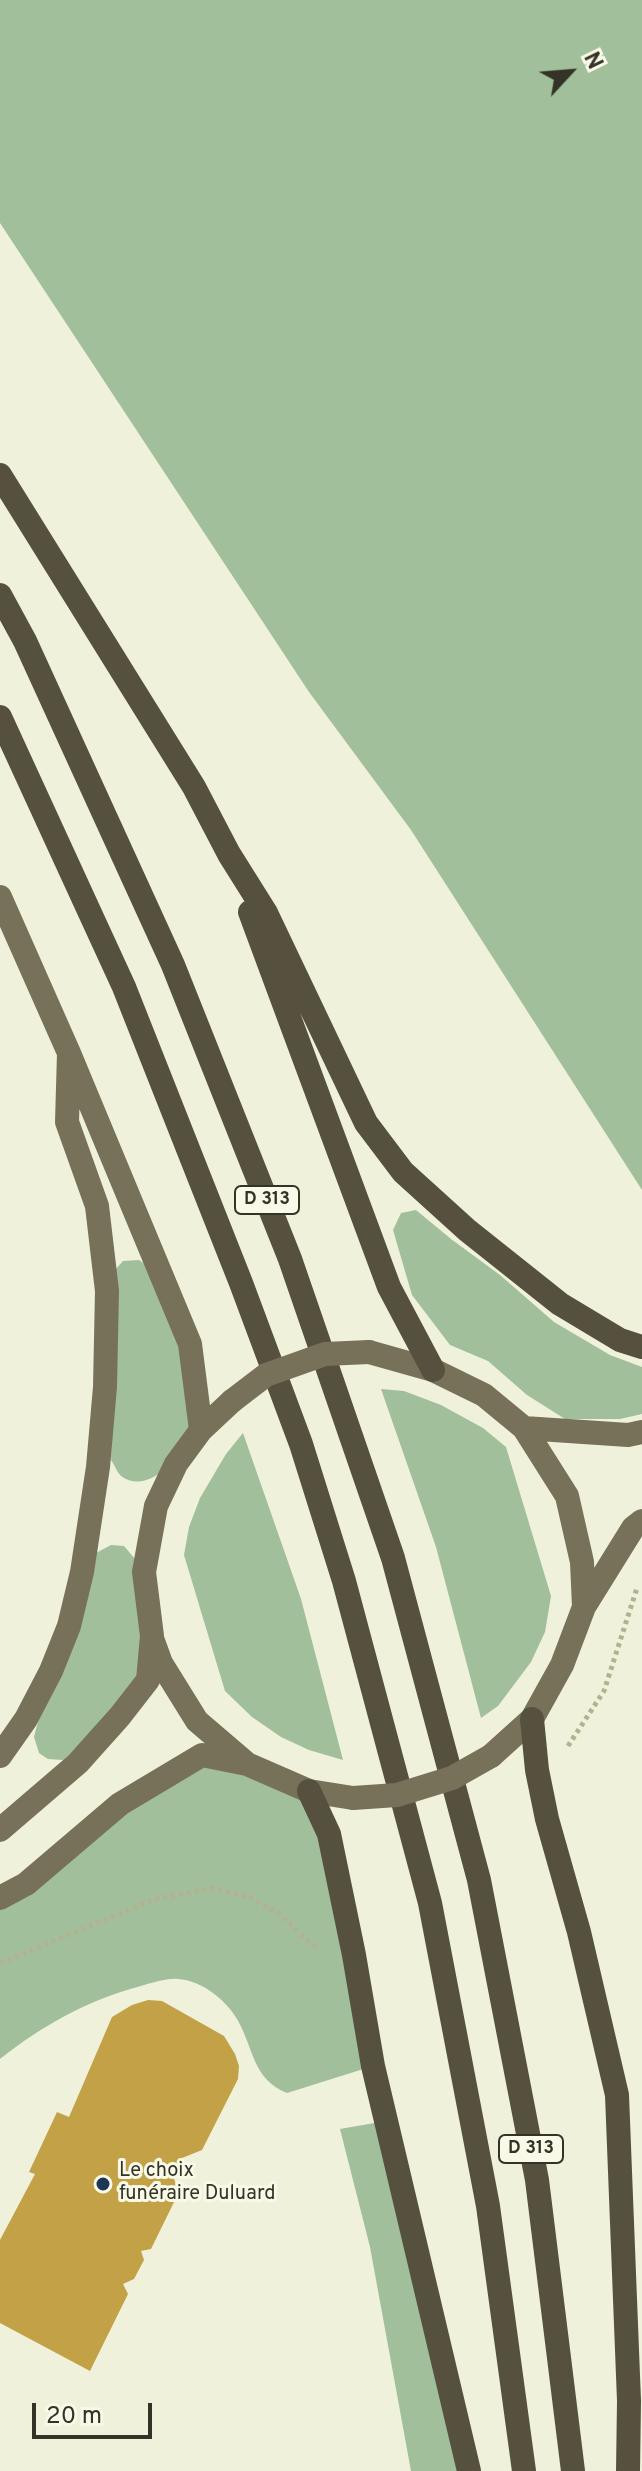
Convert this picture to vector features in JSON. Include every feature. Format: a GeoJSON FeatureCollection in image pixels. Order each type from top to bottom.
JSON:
{"type":"FeatureCollection","features":[{"type":"Feature","properties":{"kind":"highway"},"geometry":{"type":"LineString","coordinates":[[0,475],[194,787],[229,854],[266,913],[366,1123],[403,1172],[467,1230],[560,1304],[620,1340],[642,1347]]}},
{"type":"Feature","properties":{"kind":"highway","name":"D 313"},"geometry":{"type":"LineString","coordinates":[[0,595],[25,641],[173,965],[290,1259],[393,1558],[479,1880],[537,2180],[573,2471]]}},
{"type":"Feature","properties":{"kind":"highway","name":"D 313"},"geometry":{"type":"LineString","coordinates":[[0,717],[130,1002],[301,1444],[344,1581],[430,1903],[488,2206],[524,2471]]}},
{"type":"Feature","properties":{"kind":"highway"},"geometry":{"type":"LineString","coordinates":[[229,854],[389,1287],[433,1370]]}},
{"type":"Feature","properties":{"kind":"highway"},"geometry":{"type":"LineString","coordinates":[[532,1719],[537,1770],[547,1819],[579,1932],[617,2095],[629,2385],[628,2471]]}},
{"type":"Feature","properties":{"kind":"highway"},"geometry":{"type":"LineString","coordinates":[[309,1791],[329,1834],[376,2080],[469,2471]]}},
{"type":"Feature","properties":{"kind":"main road"},"geometry":{"type":"LineString","coordinates":[[0,897],[69,1053],[190,1344],[201,1430]]}},
{"type":"Feature","properties":{"kind":"main road"},"geometry":{"type":"LineString","coordinates":[[0,1756],[26,1719],[51,1671],[69,1626],[82,1572],[98,1467],[105,1387],[107,1291],[97,1206],[67,1122],[69,1053]]}},
{"type":"Feature","properties":{"kind":"main road"},"geometry":{"type":"LineString","coordinates":[[247,1764],[197,1721],[161,1663],[152,1636],[144,1572],[156,1506],[176,1464],[201,1430],[266,1375],[325,1354],[369,1352],[433,1370],[484,1395],[524,1428],[567,1496],[582,1562],[584,1607]]}},
{"type":"Feature","properties":{"kind":"main road"},"geometry":{"type":"LineString","coordinates":[[524,1428],[628,1435],[642,1432]]}},
{"type":"Feature","properties":{"kind":"main road"},"geometry":{"type":"LineString","coordinates":[[0,1898],[26,1884],[120,1804],[202,1755],[247,1764],[309,1791],[353,1798],[411,1791],[452,1778],[491,1756],[532,1719],[562,1665],[584,1607],[633,1528],[642,1521]]}},
{"type":"Feature","properties":{"kind":"main road"},"geometry":{"type":"LineString","coordinates":[[0,1830],[78,1763],[120,1716],[148,1680],[152,1636]]}},
{"type":"Feature","properties":{"kind":"path"},"geometry":{"type":"LineString","coordinates":[[537,1770],[565,1750],[604,1691],[639,1582]]}},
{"type":"Feature","properties":{"kind":"path"},"geometry":{"type":"LineString","coordinates":[[0,1963],[152,1900],[213,1888],[252,1898],[281,1915],[305,1939],[334,1957],[354,1955]]}},
{"type":"Feature","properties":{"kind":"green space"},"geometry":{"type":"Polygon","coordinates":[[[0,0],[642,0],[642,1190],[411,830],[309,692],[0,223],[0,0]]]}},
{"type":"Feature","properties":{"kind":"green space"},"geometry":{"type":"Polygon","coordinates":[[[416,1210],[500,1275],[554,1322],[610,1355],[642,1367],[642,1414],[620,1419],[565,1419],[527,1395],[488,1361],[450,1345],[412,1295],[393,1230],[401,1213],[416,1210]]]}},
{"type":"Feature","properties":{"kind":"green space"},"geometry":{"type":"Polygon","coordinates":[[[139,1260],[150,1268],[171,1298],[201,1430],[166,1468],[144,1481],[132,1481],[121,1476],[111,1460],[114,1271],[123,1261],[139,1260]]]}},
{"type":"Feature","properties":{"kind":"green space"},"geometry":{"type":"Polygon","coordinates":[[[381,1389],[404,1391],[441,1405],[483,1428],[506,1447],[551,1596],[545,1632],[531,1662],[498,1706],[481,1718],[436,1547],[381,1389]]]}},
{"type":"Feature","properties":{"kind":"green space"},"geometry":{"type":"Polygon","coordinates":[[[243,1433],[301,1599],[343,1760],[309,1750],[281,1737],[252,1717],[225,1691],[184,1555],[189,1527],[200,1498],[226,1454],[243,1433]]]}},
{"type":"Feature","properties":{"kind":"green space"},"geometry":{"type":"Polygon","coordinates":[[[111,1545],[124,1546],[135,1559],[148,1680],[120,1716],[63,1760],[48,1759],[39,1753],[34,1737],[51,1671],[96,1553],[111,1545]]]}},
{"type":"Feature","properties":{"kind":"green space"},"geometry":{"type":"Polygon","coordinates":[[[202,1755],[309,1791],[373,2066],[287,2093],[267,2080],[260,2071],[243,2030],[226,2005],[204,1987],[174,1979],[121,1992],[84,2006],[33,2035],[0,2059],[0,1898],[202,1755]]]}},
{"type":"Feature","properties":{"kind":"green space"},"geometry":{"type":"Polygon","coordinates":[[[386,2121],[469,2471],[411,2471],[370,2247],[340,2129],[386,2121]]]}},
{"type":"Feature","properties":{"kind":"building","name":"Le choix funéraire Duluard"},"geometry":{"type":"Polygon","coordinates":[[[148,2000],[162,2001],[224,2036],[239,2066],[238,2079],[202,2150],[182,2158],[173,2174],[178,2194],[151,2249],[141,2251],[144,2260],[134,2279],[123,2284],[128,2294],[90,2371],[0,2323],[0,2240],[35,2174],[29,2172],[57,2112],[69,2117],[112,2017],[148,2000]]]}},
{"type":"Feature","properties":{"kind":"place","name":"Le choix funéraire Duluard"},"geometry":{"type":"Point","coordinates":[103,2184]}}]}
